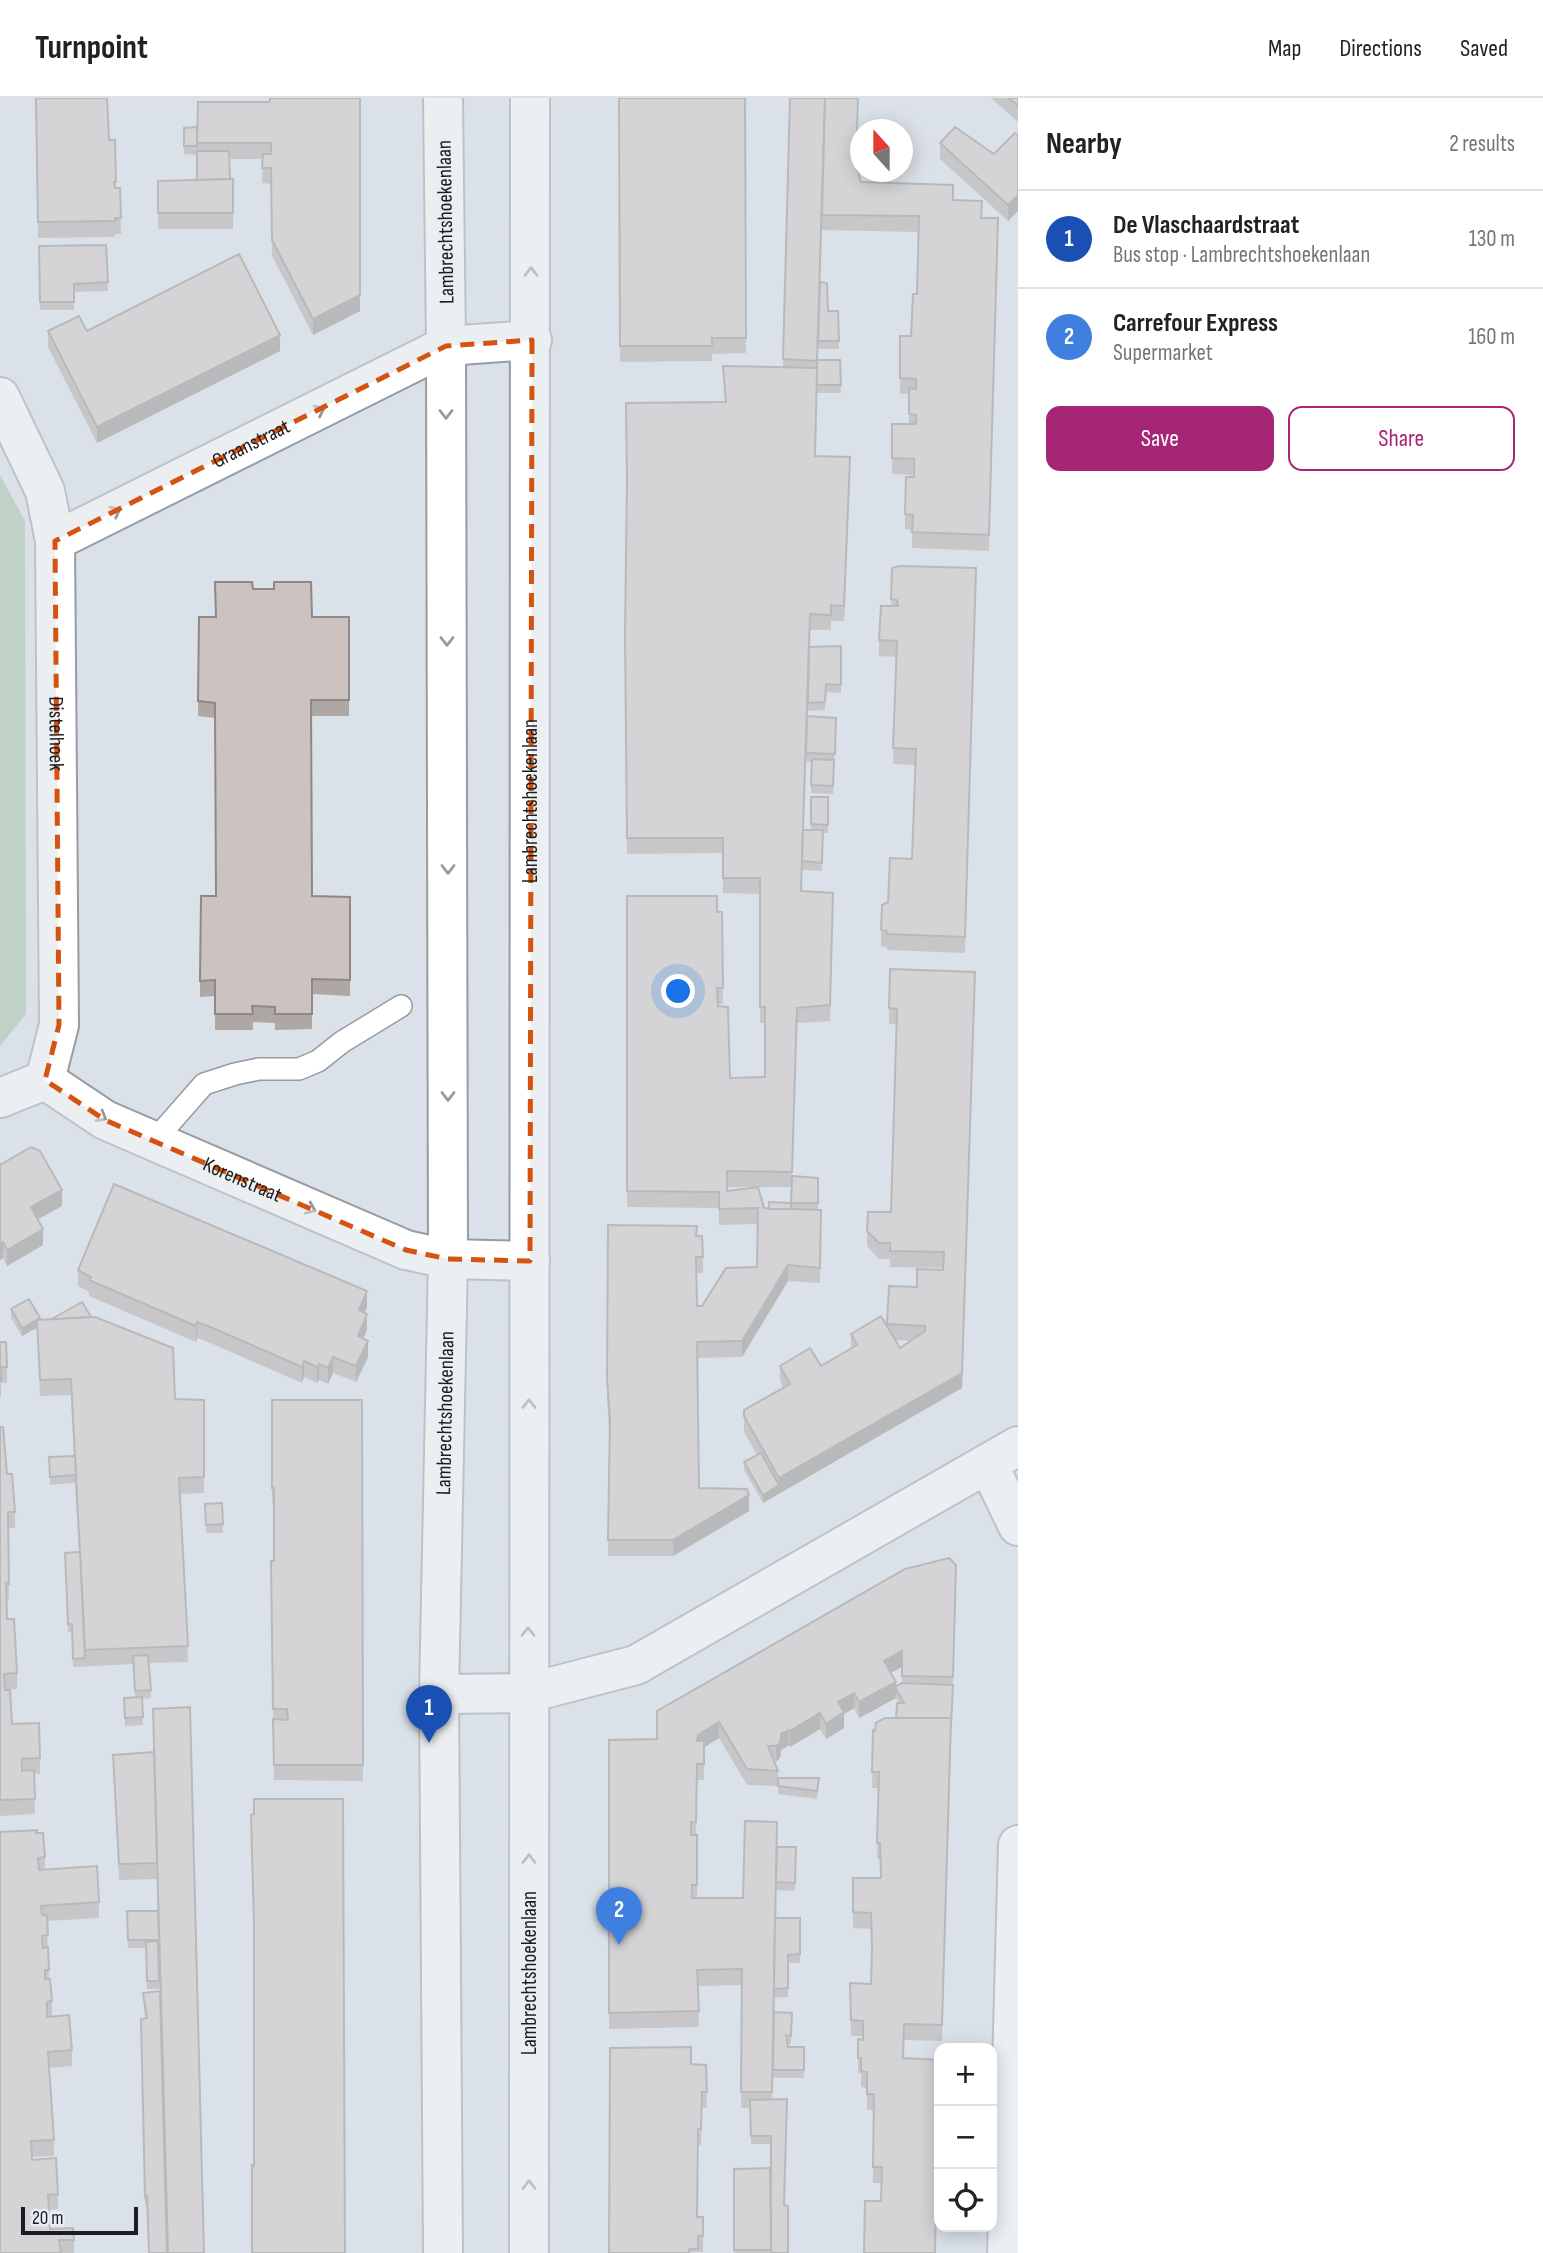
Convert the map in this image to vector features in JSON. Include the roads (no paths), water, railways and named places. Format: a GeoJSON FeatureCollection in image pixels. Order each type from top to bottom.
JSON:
{"type":"FeatureCollection","features":[{"type":"Feature","properties":{"kind":"street","name":"Lambrechtshoekenlaan"},"geometry":{"type":"LineString","coordinates":[[443,98],[448,1259],[439,1695],[443,2253]]}},
{"type":"Feature","properties":{"kind":"street","name":"Lambrechtshoekenlaan"},"geometry":{"type":"LineString","coordinates":[[529,2253],[532,340],[530,98]]}},
{"type":"Feature","properties":{"kind":"street"},"geometry":{"type":"LineString","coordinates":[[446,346],[532,340]]}},
{"type":"Feature","properties":{"kind":"street","name":"Graanstraat"},"geometry":{"type":"LineString","coordinates":[[55,541],[446,346]]}},
{"type":"Feature","properties":{"kind":"street","name":"Distelhoek"},"geometry":{"type":"LineString","coordinates":[[0,397],[45,491],[55,541],[59,1025],[45,1080]]}},
{"type":"Feature","properties":{"kind":"street"},"geometry":{"type":"LineString","coordinates":[[0,1098],[45,1080]]}},
{"type":"Feature","properties":{"kind":"street","name":"Korenstraat"},"geometry":{"type":"LineString","coordinates":[[45,1080],[106,1120],[406,1250],[448,1259]]}},
{"type":"Feature","properties":{"kind":"street"},"geometry":{"type":"LineString","coordinates":[[448,1259],[530,1261]]}},
{"type":"Feature","properties":{"kind":"street"},"geometry":{"type":"LineString","coordinates":[[439,1695],[528,1693],[636,1665],[1003,1455],[1018,1527]]}},
{"type":"Feature","properties":{"kind":"street"},"geometry":{"type":"LineString","coordinates":[[1007,2253],[1018,1845]]}},
{"type":"Feature","properties":{"kind":"lane"},"geometry":{"type":"LineString","coordinates":[[154,1141],[204,1084],[259,1069],[299,1069],[318,1061],[342,1042],[401,1006]]}},
{"type":"Feature","properties":{"kind":"place","name":"De Vlaschaardstraat"},"geometry":{"type":"Point","coordinates":[429,1743]}},
{"type":"Feature","properties":{"kind":"place","name":"Carrefour Express"},"geometry":{"type":"Point","coordinates":[619,1945]}}]}
